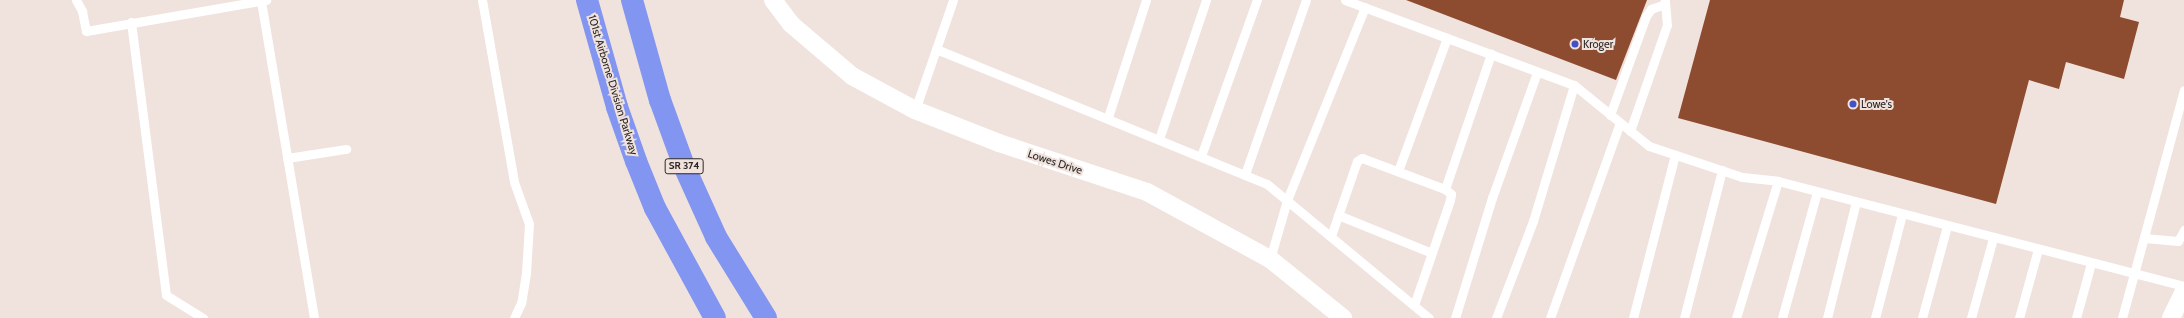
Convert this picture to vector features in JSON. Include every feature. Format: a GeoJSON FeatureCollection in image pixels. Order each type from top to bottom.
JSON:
{"type":"FeatureCollection","features":[{"type":"Feature","properties":{"kind":"highway","name":"101st Airborne Division Parkway"},"geometry":{"type":"LineString","coordinates":[[587,0],[617,107],[636,161],[655,208],[716,318]]}},
{"type":"Feature","properties":{"kind":"highway","name":"SR 374"},"geometry":{"type":"LineString","coordinates":[[632,0],[660,100],[684,166],[716,237],[766,318]]}},
{"type":"Feature","properties":{"kind":"street","name":"Lowes Drive"},"geometry":{"type":"LineString","coordinates":[[773,0],[791,24],[852,76],[915,110],[999,143],[1147,192],[1270,259],[1343,318]]}},
{"type":"Feature","properties":{"kind":"street"},"geometry":{"type":"LineString","coordinates":[[2171,318],[2184,291]]}},
{"type":"Feature","properties":{"kind":"lane"},"geometry":{"type":"LineString","coordinates":[[76,0],[82,11],[86,31],[264,0],[287,158],[314,318]]}},
{"type":"Feature","properties":{"kind":"lane"},"geometry":{"type":"LineString","coordinates":[[482,0],[514,182],[529,224],[525,280],[521,303],[514,318]]}},
{"type":"Feature","properties":{"kind":"lane"},"geometry":{"type":"LineString","coordinates":[[915,110],[953,0]]}},
{"type":"Feature","properties":{"kind":"lane"},"geometry":{"type":"LineString","coordinates":[[1108,117],[1146,0]]}},
{"type":"Feature","properties":{"kind":"lane"},"geometry":{"type":"LineString","coordinates":[[1159,139],[1206,0]]}},
{"type":"Feature","properties":{"kind":"lane"},"geometry":{"type":"LineString","coordinates":[[1200,156],[1257,0]]}},
{"type":"Feature","properties":{"kind":"lane"},"geometry":{"type":"LineString","coordinates":[[1245,174],[1306,0]]}},
{"type":"Feature","properties":{"kind":"lane"},"geometry":{"type":"LineString","coordinates":[[1345,0],[1574,85],[1649,146],[1675,155],[1742,177],[1778,181],[1993,238],[2184,286]]}},
{"type":"Feature","properties":{"kind":"lane"},"geometry":{"type":"LineString","coordinates":[[1610,115],[1646,16],[1651,9],[1665,2],[1667,25],[1630,131]]}},
{"type":"Feature","properties":{"kind":"lane"},"geometry":{"type":"LineString","coordinates":[[1270,259],[1287,200],[1365,7]]}},
{"type":"Feature","properties":{"kind":"lane"},"geometry":{"type":"LineString","coordinates":[[131,22],[166,295],[203,318]]}},
{"type":"Feature","properties":{"kind":"lane"},"geometry":{"type":"LineString","coordinates":[[1398,171],[1447,38]]}},
{"type":"Feature","properties":{"kind":"lane"},"geometry":{"type":"LineString","coordinates":[[936,49],[1108,117],[1268,184],[1429,318]]}},
{"type":"Feature","properties":{"kind":"lane"},"geometry":{"type":"LineString","coordinates":[[1445,189],[1491,54]]}},
{"type":"Feature","properties":{"kind":"lane"},"geometry":{"type":"LineString","coordinates":[[1455,318],[1492,198],[1537,72]]}},
{"type":"Feature","properties":{"kind":"lane"},"geometry":{"type":"LineString","coordinates":[[1496,318],[1533,221],[1574,85]]}},
{"type":"Feature","properties":{"kind":"lane"},"geometry":{"type":"LineString","coordinates":[[2122,318],[2184,90]]}},
{"type":"Feature","properties":{"kind":"lane"},"geometry":{"type":"LineString","coordinates":[[1550,318],[1620,123]]}},
{"type":"Feature","properties":{"kind":"lane"},"geometry":{"type":"LineString","coordinates":[[287,158],[346,149]]}},
{"type":"Feature","properties":{"kind":"lane"},"geometry":{"type":"LineString","coordinates":[[1633,318],[1675,155]]}},
{"type":"Feature","properties":{"kind":"lane"},"geometry":{"type":"LineString","coordinates":[[1331,236],[1357,161],[1362,158],[1445,189],[1451,194],[1450,200],[1414,305]]}},
{"type":"Feature","properties":{"kind":"lane"},"geometry":{"type":"LineString","coordinates":[[1684,318],[1722,170]]}},
{"type":"Feature","properties":{"kind":"lane"},"geometry":{"type":"LineString","coordinates":[[1736,318],[1778,181]]}},
{"type":"Feature","properties":{"kind":"lane"},"geometry":{"type":"LineString","coordinates":[[1782,318],[1817,192]]}},
{"type":"Feature","properties":{"kind":"lane"},"geometry":{"type":"LineString","coordinates":[[1826,318],[1856,202]]}},
{"type":"Feature","properties":{"kind":"lane"},"geometry":{"type":"LineString","coordinates":[[1875,318],[1902,214]]}},
{"type":"Feature","properties":{"kind":"lane"},"geometry":{"type":"LineString","coordinates":[[1338,215],[1432,253]]}},
{"type":"Feature","properties":{"kind":"lane"},"geometry":{"type":"LineString","coordinates":[[1922,318],[1947,226]]}},
{"type":"Feature","properties":{"kind":"lane"},"geometry":{"type":"LineString","coordinates":[[2144,238],[2178,241],[2184,230]]}},
{"type":"Feature","properties":{"kind":"lane"},"geometry":{"type":"LineString","coordinates":[[1971,318],[1993,238]]}},
{"type":"Feature","properties":{"kind":"lane"},"geometry":{"type":"LineString","coordinates":[[2019,318],[2038,249]]}},
{"type":"Feature","properties":{"kind":"lane"},"geometry":{"type":"LineString","coordinates":[[2076,318],[2091,263]]}},
{"type":"Feature","properties":{"kind":"building","name":"Kroger"},"geometry":{"type":"Polygon","coordinates":[[[1406,0],[1647,0],[1616,80],[1406,0]]]}},
{"type":"Feature","properties":{"kind":"building","name":"Lowe's"},"geometry":{"type":"Polygon","coordinates":[[[1710,0],[2124,0],[2120,17],[2139,22],[2124,79],[2066,62],[2059,89],[2029,80],[1996,204],[1678,118],[1710,0]]]}},
{"type":"Feature","properties":{"kind":"place","name":"Kroger"},"geometry":{"type":"Point","coordinates":[1575,44]}},
{"type":"Feature","properties":{"kind":"place","name":"Lowe's"},"geometry":{"type":"Point","coordinates":[1853,104]}}]}
